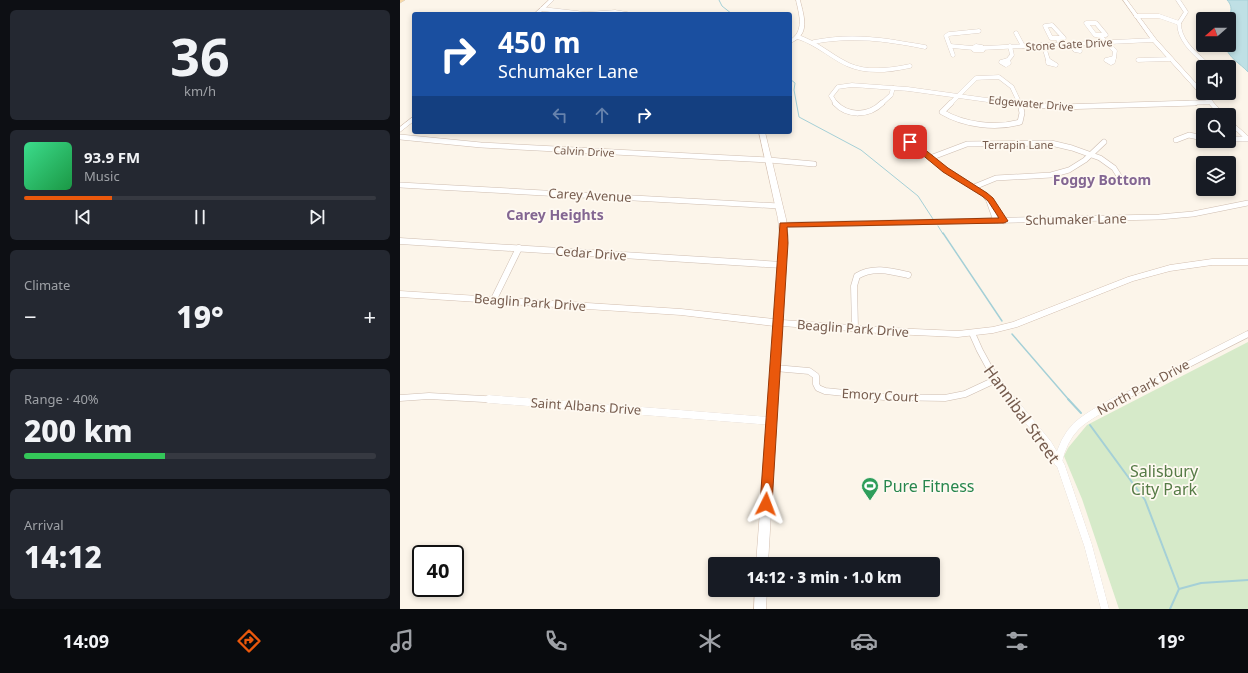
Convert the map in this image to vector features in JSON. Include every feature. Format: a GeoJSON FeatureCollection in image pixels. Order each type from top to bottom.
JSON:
{"type":"FeatureCollection","features":[{"type":"Feature","properties":{"kind":"street"},"geometry":{"type":"LineString","coordinates":[[538,12],[552,0]]}},
{"type":"Feature","properties":{"kind":"street"},"geometry":{"type":"LineString","coordinates":[[792,41],[798,37],[802,30],[798,0]]}},
{"type":"Feature","properties":{"kind":"street"},"geometry":{"type":"LineString","coordinates":[[1125,0],[1154,40],[1196,87]]}},
{"type":"Feature","properties":{"kind":"street"},"geometry":{"type":"LineString","coordinates":[[1178,0],[1186,12],[1178,25],[1182,38],[1203,60]]}},
{"type":"Feature","properties":{"kind":"street"},"geometry":{"type":"LineString","coordinates":[[542,9],[568,12]]}},
{"type":"Feature","properties":{"kind":"street"},"geometry":{"type":"LineString","coordinates":[[1136,16],[1159,16],[1179,23]]}},
{"type":"Feature","properties":{"kind":"street"},"geometry":{"type":"LineString","coordinates":[[1100,36],[1106,35],[1096,23],[1086,23],[1095,35],[1100,36],[1115,51],[1116,55],[1114,58]]}},
{"type":"Feature","properties":{"kind":"street"},"geometry":{"type":"LineString","coordinates":[[1045,26],[1052,26],[1064,38],[1057,38],[1051,38],[1045,26]]}},
{"type":"Feature","properties":{"kind":"street"},"geometry":{"type":"LineString","coordinates":[[953,55],[951,46],[946,36],[949,34],[979,31]]}},
{"type":"Feature","properties":{"kind":"street"},"geometry":{"type":"LineString","coordinates":[[1016,33],[1023,46]]}},
{"type":"Feature","properties":{"kind":"street"},"geometry":{"type":"LineString","coordinates":[[798,37],[814,42],[846,63],[857,67],[874,69],[901,68],[910,66]]}},
{"type":"Feature","properties":{"kind":"street"},"geometry":{"type":"LineString","coordinates":[[814,42],[831,38],[876,39],[924,47]]}},
{"type":"Feature","properties":{"kind":"street"},"geometry":{"type":"LineString","coordinates":[[1057,38],[1061,44]]}},
{"type":"Feature","properties":{"kind":"street","name":"Stone Gate Drive"},"geometry":{"type":"LineString","coordinates":[[951,46],[973,48],[979,51],[983,50],[983,48],[1010,46],[1154,40]]}},
{"type":"Feature","properties":{"kind":"street"},"geometry":{"type":"LineString","coordinates":[[1070,44],[1076,51],[1080,51],[1076,43]]}},
{"type":"Feature","properties":{"kind":"street"},"geometry":{"type":"LineString","coordinates":[[1041,45],[1045,50],[1048,60]]}},
{"type":"Feature","properties":{"kind":"street"},"geometry":{"type":"LineString","coordinates":[[1008,60],[1012,55],[1010,46]]}},
{"type":"Feature","properties":{"kind":"street"},"geometry":{"type":"LineString","coordinates":[[1138,60],[1171,59]]}},
{"type":"Feature","properties":{"kind":"street"},"geometry":{"type":"LineString","coordinates":[[976,78],[1004,78],[1010,85],[1020,104],[1022,114],[1020,122],[1003,126],[981,126],[942,112],[976,78]]}},
{"type":"Feature","properties":{"kind":"street","name":"Edgewater Drive"},"geometry":{"type":"LineString","coordinates":[[893,88],[891,96],[874,110],[864,113],[854,113],[839,107],[831,96],[838,88],[852,85],[893,88],[1020,104],[1078,107],[1211,102]]}},
{"type":"Feature","properties":{"kind":"street"},"geometry":{"type":"LineString","coordinates":[[1209,100],[1216,108]]}},
{"type":"Feature","properties":{"kind":"street"},"geometry":{"type":"LineString","coordinates":[[400,130],[412,120]]}},
{"type":"Feature","properties":{"kind":"street"},"geometry":{"type":"LineString","coordinates":[[1236,128],[1248,139]]}},
{"type":"Feature","properties":{"kind":"street"},"geometry":{"type":"LineString","coordinates":[[762,134],[783,225],[782,265],[762,557]]}},
{"type":"Feature","properties":{"kind":"street"},"geometry":{"type":"LineString","coordinates":[[1176,140],[1189,135],[1196,136]]}},
{"type":"Feature","properties":{"kind":"street","name":"Calvin Drive"},"geometry":{"type":"LineString","coordinates":[[400,137],[481,145],[769,160],[814,164]]}},
{"type":"Feature","properties":{"kind":"street"},"geometry":{"type":"LineString","coordinates":[[1236,139],[1248,139]]}},
{"type":"Feature","properties":{"kind":"street"},"geometry":{"type":"LineString","coordinates":[[910,142],[946,170],[988,197],[1004,221]]}},
{"type":"Feature","properties":{"kind":"street"},"geometry":{"type":"LineString","coordinates":[[974,187],[995,177],[1062,173],[1080,164],[1104,142]]}},
{"type":"Feature","properties":{"kind":"street","name":"Terrapin Lane"},"geometry":{"type":"LineString","coordinates":[[930,158],[967,144],[1051,143],[1090,154],[1114,168],[1121,177],[1120,179]]}},
{"type":"Feature","properties":{"kind":"street","name":"Carey Avenue"},"geometry":{"type":"LineString","coordinates":[[400,185],[779,206]]}},
{"type":"Feature","properties":{"kind":"street"},"geometry":{"type":"LineString","coordinates":[[988,197],[996,221]]}},
{"type":"Feature","properties":{"kind":"street","name":"Schumaker Lane"},"geometry":{"type":"LineString","coordinates":[[783,225],[1171,217],[1248,203]]}},
{"type":"Feature","properties":{"kind":"street","name":"Cedar Drive"},"geometry":{"type":"LineString","coordinates":[[400,241],[782,265]]}},
{"type":"Feature","properties":{"kind":"street"},"geometry":{"type":"LineString","coordinates":[[494,299],[518,248]]}},
{"type":"Feature","properties":{"kind":"street","name":"Beaglin Park Drive"},"geometry":{"type":"LineString","coordinates":[[400,294],[681,312],[778,323],[945,334],[972,333],[1000,328],[1025,321],[1110,287],[1154,272],[1197,264],[1248,262]]}},
{"type":"Feature","properties":{"kind":"street"},"geometry":{"type":"LineString","coordinates":[[855,328],[854,286],[857,276],[866,271],[874,270],[908,275]]}},
{"type":"Feature","properties":{"kind":"street","name":"Hannibal Street"},"geometry":{"type":"LineString","coordinates":[[972,333],[979,354],[995,380],[1044,439],[1058,462],[1069,487],[1091,552],[1106,609]]}},
{"type":"Feature","properties":{"kind":"street","name":"North Park Drive"},"geometry":{"type":"LineString","coordinates":[[1058,462],[1062,445],[1079,422],[1129,393],[1248,334]]}},
{"type":"Feature","properties":{"kind":"street","name":"Emory Court"},"geometry":{"type":"LineString","coordinates":[[775,368],[809,371],[816,376],[817,387],[819,389],[834,393],[860,395],[944,398],[963,395],[995,380]]}},
{"type":"Feature","properties":{"kind":"street","name":"Saint Albans Drive"},"geometry":{"type":"LineString","coordinates":[[400,398],[429,396],[481,398],[771,421]]}},
{"type":"Feature","properties":{"kind":"street"},"geometry":{"type":"LineString","coordinates":[[760,609],[761,597]]}},
{"type":"Feature","properties":{"kind":"green space","name":"Salisbury City Park"},"geometry":{"type":"Polygon","coordinates":[[[1248,342],[1248,609],[1119,609],[1082,499],[1064,456],[1068,448],[1087,425],[1248,342]]]}},
{"type":"Feature","properties":{"kind":"water"},"geometry":{"type":"Polygon","coordinates":[[[1227,0],[1248,0],[1248,72],[1231,57],[1228,52],[1236,52],[1236,12],[1230,12],[1231,7],[1227,0]]]}},
{"type":"Feature","properties":{"kind":"waterway"},"geometry":{"type":"LineString","coordinates":[[719,0],[722,6],[730,12]]}},
{"type":"Feature","properties":{"kind":"waterway"},"geometry":{"type":"LineString","coordinates":[[792,81],[795,83],[794,90],[799,117],[861,150],[918,196],[933,219]]}},
{"type":"Feature","properties":{"kind":"waterway"},"geometry":{"type":"LineString","coordinates":[[938,226],[943,234]]}},
{"type":"Feature","properties":{"kind":"waterway"},"geometry":{"type":"LineString","coordinates":[[943,233],[1002,321]]}},
{"type":"Feature","properties":{"kind":"waterway"},"geometry":{"type":"LineString","coordinates":[[1012,334],[1069,400]]}},
{"type":"Feature","properties":{"kind":"waterway"},"geometry":{"type":"LineString","coordinates":[[1068,399],[1081,413]]}},
{"type":"Feature","properties":{"kind":"waterway"},"geometry":{"type":"LineString","coordinates":[[1090,425],[1145,500],[1179,589]]}},
{"type":"Feature","properties":{"kind":"waterway"},"geometry":{"type":"LineString","coordinates":[[1179,589],[1201,583],[1248,580]]}},
{"type":"Feature","properties":{"kind":"waterway"},"geometry":{"type":"LineString","coordinates":[[1170,609],[1179,589]]}},
{"type":"Feature","properties":{"kind":"place","name":"Pure Fitness"},"geometry":{"type":"Point","coordinates":[870,501]}},
{"type":"Feature","properties":{"kind":"district","name":"Foggy Bottom"},"geometry":{"type":"Point","coordinates":[1102,179]}},
{"type":"Feature","properties":{"kind":"district","name":"Carey Heights"},"geometry":{"type":"Point","coordinates":[555,214]}},
{"type":"Feature","properties":{"kind":"route"},"geometry":{"type":"LineString","coordinates":[[766,504],[784,243],[783,225],[1004,221],[985,194],[946,170],[910,142]]}}]}
